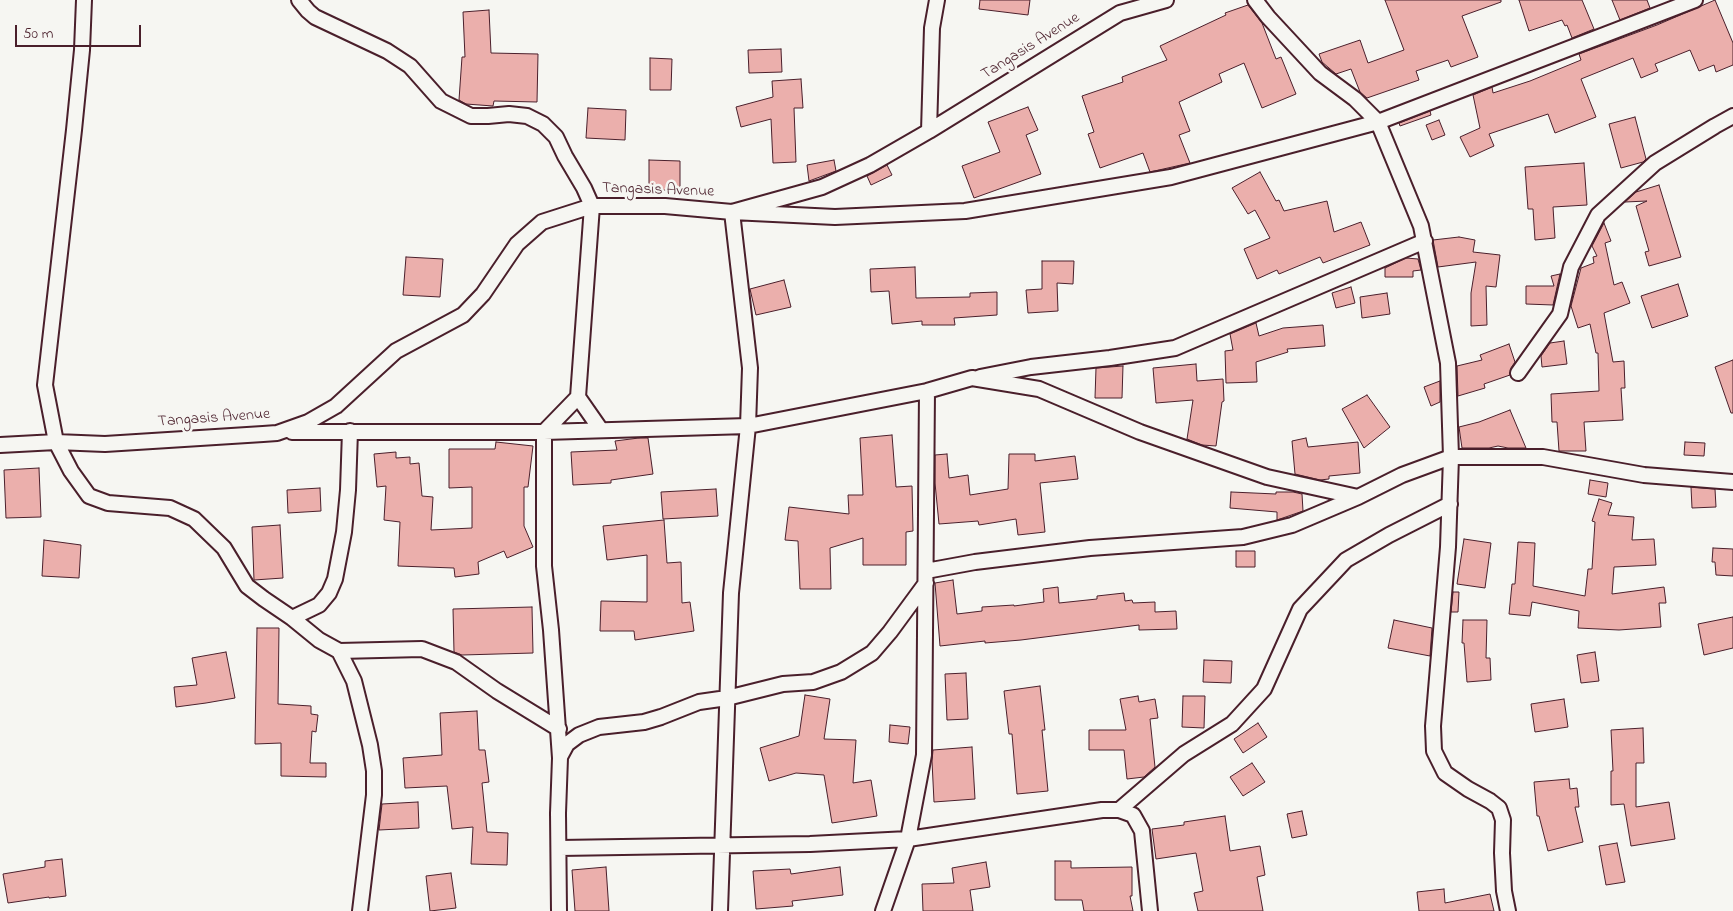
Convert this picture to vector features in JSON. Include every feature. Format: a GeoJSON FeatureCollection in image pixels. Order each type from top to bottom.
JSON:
{"type":"FeatureCollection","features":[{"type":"Feature","properties":{"kind":"street"},"geometry":{"type":"LineString","coordinates":[[84,0],[82,50],[76,112],[45,385],[56,442],[71,471],[89,496],[108,503],[170,508],[194,518],[224,548],[247,586],[319,640],[340,651],[422,649],[456,662],[497,691],[559,729]]}},
{"type":"Feature","properties":{"kind":"street"},"geometry":{"type":"LineString","coordinates":[[299,0],[315,17],[387,51],[410,66],[441,101],[471,116],[509,114],[527,116],[543,124],[556,138],[592,206],[578,396],[601,430]]}},
{"type":"Feature","properties":{"kind":"street"},"geometry":{"type":"LineString","coordinates":[[929,131],[932,28],[937,0]]}},
{"type":"Feature","properties":{"kind":"street","name":"Tangasis Avenue"},"geometry":{"type":"LineString","coordinates":[[0,445],[56,442],[105,444],[276,433],[308,422],[336,406],[396,351],[463,316],[483,294],[517,244],[542,222],[592,206],[665,206],[732,212],[822,187],[870,165],[929,131],[1120,13],[1166,0]]}},
{"type":"Feature","properties":{"kind":"street"},"geometry":{"type":"LineString","coordinates":[[1255,0],[1320,74],[1355,98],[1378,122],[1418,218],[1425,241],[1448,363],[1452,457],[1448,547],[1433,726],[1434,751],[1445,773],[1499,808],[1503,820],[1504,891],[1508,911]]}},
{"type":"Feature","properties":{"kind":"street"},"geometry":{"type":"LineString","coordinates":[[720,911],[731,593],[748,426],[750,368],[732,212],[835,217],[964,211],[1170,177],[1378,122],[1695,0]]}},
{"type":"Feature","properties":{"kind":"street"},"geometry":{"type":"LineString","coordinates":[[1518,372],[1560,314],[1572,267],[1598,215],[1655,163],[1733,116]]}},
{"type":"Feature","properties":{"kind":"street"},"geometry":{"type":"LineString","coordinates":[[276,433],[350,431],[544,432],[748,426],[928,391],[972,378],[1031,366],[1110,358],[1175,348],[1425,241]]}},
{"type":"Feature","properties":{"kind":"street"},"geometry":{"type":"LineString","coordinates":[[972,378],[1039,389],[1140,432],[1267,477],[1358,497]]}},
{"type":"Feature","properties":{"kind":"street"},"geometry":{"type":"LineString","coordinates":[[883,911],[908,839],[924,755],[928,391]]}},
{"type":"Feature","properties":{"kind":"street"},"geometry":{"type":"LineString","coordinates":[[559,911],[560,848],[558,813],[560,758],[544,566],[544,432],[578,396]]}},
{"type":"Feature","properties":{"kind":"street"},"geometry":{"type":"LineString","coordinates":[[292,618],[319,605],[329,593],[335,578],[344,524],[350,431]]}},
{"type":"Feature","properties":{"kind":"street"},"geometry":{"type":"LineString","coordinates":[[560,758],[567,744],[579,735],[598,727],[644,722],[699,702],[727,698],[782,684],[813,682],[841,672],[872,653],[890,632],[926,577],[975,562],[1090,548],[1243,537],[1292,525],[1358,497],[1402,475],[1452,457],[1544,457],[1644,475],[1733,482]]}},
{"type":"Feature","properties":{"kind":"street"},"geometry":{"type":"LineString","coordinates":[[1119,810],[1184,754],[1232,724],[1264,689],[1300,609],[1346,560],[1389,535],[1450,504]]}},
{"type":"Feature","properties":{"kind":"street"},"geometry":{"type":"LineString","coordinates":[[340,651],[354,681],[370,745],[374,772],[374,795],[360,911]]}},
{"type":"Feature","properties":{"kind":"street"},"geometry":{"type":"LineString","coordinates":[[560,848],[810,844],[908,839],[1102,810],[1119,810],[1133,815],[1142,831],[1150,911]]}},
{"type":"Feature","properties":{"kind":"building"},"geometry":{"type":"Polygon","coordinates":[[[980,0],[1030,0],[1028,15],[979,9],[980,0]]]}},
{"type":"Feature","properties":{"kind":"building"},"geometry":{"type":"Polygon","coordinates":[[[1385,0],[1501,0],[1501,2],[1462,16],[1478,57],[1451,67],[1448,60],[1416,71],[1419,80],[1367,98],[1360,92],[1351,69],[1336,74],[1322,62],[1319,54],[1360,40],[1368,63],[1404,50],[1385,0]]]}},
{"type":"Feature","properties":{"kind":"building"},"geometry":{"type":"Polygon","coordinates":[[[1519,0],[1582,0],[1594,29],[1572,38],[1567,25],[1565,26],[1562,20],[1529,31],[1519,0]]]}},
{"type":"Feature","properties":{"kind":"building"},"geometry":{"type":"Polygon","coordinates":[[[1612,0],[1647,0],[1650,8],[1620,20],[1612,0]]]}},
{"type":"Feature","properties":{"kind":"building"},"geometry":{"type":"Polygon","coordinates":[[[1715,0],[1733,43],[1733,65],[1716,72],[1714,65],[1699,71],[1690,50],[1655,64],[1658,71],[1641,78],[1633,58],[1581,79],[1596,117],[1555,133],[1548,114],[1489,134],[1494,146],[1470,157],[1460,137],[1480,128],[1473,95],[1492,87],[1493,93],[1530,81],[1581,60],[1579,54],[1657,25],[1715,0]]]}},
{"type":"Feature","properties":{"kind":"building"},"geometry":{"type":"Polygon","coordinates":[[[1248,5],[1262,23],[1276,59],[1281,57],[1296,94],[1262,108],[1244,63],[1219,74],[1222,82],[1179,102],[1190,131],[1179,135],[1190,163],[1150,172],[1143,153],[1100,168],[1088,134],[1094,132],[1082,96],[1123,82],[1122,77],[1167,60],[1160,46],[1226,15],[1225,13],[1248,5]]]}},
{"type":"Feature","properties":{"kind":"building"},"geometry":{"type":"Polygon","coordinates":[[[489,10],[491,53],[538,54],[537,102],[494,101],[493,106],[466,104],[459,100],[462,57],[465,57],[463,12],[489,10]]]}},
{"type":"Feature","properties":{"kind":"building"},"geometry":{"type":"Polygon","coordinates":[[[781,49],[782,72],[749,73],[748,50],[781,49]]]}},
{"type":"Feature","properties":{"kind":"building"},"geometry":{"type":"Polygon","coordinates":[[[650,58],[672,59],[671,90],[650,90],[650,58]]]}},
{"type":"Feature","properties":{"kind":"building"},"geometry":{"type":"Polygon","coordinates":[[[801,79],[803,108],[794,108],[796,162],[773,163],[771,119],[741,127],[736,107],[773,97],[772,81],[801,79]]]}},
{"type":"Feature","properties":{"kind":"building"},"geometry":{"type":"Polygon","coordinates":[[[1028,107],[1038,130],[1026,135],[1041,174],[974,198],[962,166],[1000,152],[988,122],[1028,107]]]}},
{"type":"Feature","properties":{"kind":"building"},"geometry":{"type":"Polygon","coordinates":[[[588,108],[626,110],[625,140],[586,138],[588,108]]]}},
{"type":"Feature","properties":{"kind":"building"},"geometry":{"type":"Polygon","coordinates":[[[1430,111],[1431,115],[1400,126],[1399,123],[1430,111]]]}},
{"type":"Feature","properties":{"kind":"building"},"geometry":{"type":"Polygon","coordinates":[[[1635,117],[1646,159],[1643,162],[1621,168],[1609,124],[1635,117]]]}},
{"type":"Feature","properties":{"kind":"building"},"geometry":{"type":"Polygon","coordinates":[[[1439,120],[1445,135],[1432,140],[1426,125],[1439,120]]]}},
{"type":"Feature","properties":{"kind":"building"},"geometry":{"type":"Polygon","coordinates":[[[649,160],[680,161],[680,190],[649,190],[649,160]]]}},
{"type":"Feature","properties":{"kind":"building"},"geometry":{"type":"Polygon","coordinates":[[[834,160],[836,171],[809,181],[807,165],[834,160]]]}},
{"type":"Feature","properties":{"kind":"building"},"geometry":{"type":"Polygon","coordinates":[[[1584,163],[1587,205],[1553,207],[1555,238],[1535,240],[1533,209],[1528,209],[1525,167],[1584,163]]]}},
{"type":"Feature","properties":{"kind":"building"},"geometry":{"type":"Polygon","coordinates":[[[887,165],[892,175],[871,185],[867,176],[887,165]]]}},
{"type":"Feature","properties":{"kind":"building"},"geometry":{"type":"Polygon","coordinates":[[[1260,172],[1276,201],[1279,200],[1284,211],[1327,201],[1334,232],[1361,222],[1370,245],[1323,263],[1320,257],[1279,274],[1277,270],[1257,279],[1244,249],[1270,238],[1255,210],[1248,214],[1232,188],[1260,172]]]}},
{"type":"Feature","properties":{"kind":"building"},"geometry":{"type":"Polygon","coordinates":[[[1659,185],[1681,257],[1649,266],[1645,252],[1649,251],[1636,206],[1647,201],[1625,202],[1636,192],[1659,185]]]}},
{"type":"Feature","properties":{"kind":"building"},"geometry":{"type":"Polygon","coordinates":[[[1604,223],[1611,241],[1605,243],[1614,285],[1622,282],[1630,303],[1604,313],[1613,362],[1624,361],[1625,388],[1621,388],[1623,420],[1584,422],[1586,451],[1559,451],[1557,422],[1552,422],[1551,394],[1599,391],[1598,353],[1596,353],[1590,324],[1578,328],[1571,306],[1581,268],[1594,263],[1593,257],[1597,256],[1592,246],[1604,223]]]}},
{"type":"Feature","properties":{"kind":"building"},"geometry":{"type":"Polygon","coordinates":[[[1459,237],[1475,240],[1473,252],[1500,255],[1496,287],[1486,286],[1487,325],[1471,326],[1471,293],[1476,262],[1438,267],[1433,240],[1459,237]]]}},
{"type":"Feature","properties":{"kind":"building"},"geometry":{"type":"Polygon","coordinates":[[[406,257],[443,259],[440,297],[403,295],[406,257]]]}},
{"type":"Feature","properties":{"kind":"building"},"geometry":{"type":"Polygon","coordinates":[[[1406,258],[1418,259],[1421,270],[1413,271],[1413,277],[1385,277],[1385,268],[1406,258]]]}},
{"type":"Feature","properties":{"kind":"building"},"geometry":{"type":"Polygon","coordinates":[[[1042,261],[1074,261],[1073,284],[1057,283],[1058,311],[1028,313],[1026,290],[1042,289],[1042,261]]]}},
{"type":"Feature","properties":{"kind":"building"},"geometry":{"type":"Polygon","coordinates":[[[915,267],[916,298],[970,297],[970,293],[997,292],[997,315],[954,318],[955,325],[922,325],[922,321],[892,324],[889,291],[871,292],[870,269],[915,267]]]}},
{"type":"Feature","properties":{"kind":"building"},"geometry":{"type":"Polygon","coordinates":[[[1560,274],[1553,305],[1526,304],[1526,286],[1554,286],[1551,276],[1560,274]]]}},
{"type":"Feature","properties":{"kind":"building"},"geometry":{"type":"Polygon","coordinates":[[[784,280],[791,307],[756,315],[750,289],[784,280]]]}},
{"type":"Feature","properties":{"kind":"building"},"geometry":{"type":"Polygon","coordinates":[[[1678,284],[1688,316],[1652,328],[1641,296],[1678,284]]]}},
{"type":"Feature","properties":{"kind":"building"},"geometry":{"type":"Polygon","coordinates":[[[1351,287],[1355,303],[1336,308],[1332,293],[1351,287]]]}},
{"type":"Feature","properties":{"kind":"building"},"geometry":{"type":"Polygon","coordinates":[[[1387,293],[1390,314],[1362,318],[1360,297],[1387,293]]]}},
{"type":"Feature","properties":{"kind":"building"},"geometry":{"type":"Polygon","coordinates":[[[1256,323],[1259,336],[1283,328],[1323,325],[1325,346],[1287,349],[1288,352],[1256,362],[1257,382],[1226,383],[1225,351],[1233,350],[1230,334],[1256,323]]]}},
{"type":"Feature","properties":{"kind":"building"},"geometry":{"type":"Polygon","coordinates":[[[1564,341],[1567,364],[1542,367],[1541,356],[1550,343],[1564,341]]]}},
{"type":"Feature","properties":{"kind":"building"},"geometry":{"type":"Polygon","coordinates":[[[1509,344],[1515,362],[1511,368],[1510,375],[1484,384],[1485,388],[1458,396],[1457,366],[1482,360],[1480,355],[1509,344]]]}},
{"type":"Feature","properties":{"kind":"building"},"geometry":{"type":"Polygon","coordinates":[[[1733,360],[1733,413],[1731,413],[1715,367],[1733,360]]]}},
{"type":"Feature","properties":{"kind":"building"},"geometry":{"type":"Polygon","coordinates":[[[1196,364],[1197,381],[1223,379],[1224,401],[1222,402],[1216,446],[1202,445],[1187,439],[1193,400],[1156,403],[1153,368],[1196,364]]]}},
{"type":"Feature","properties":{"kind":"building"},"geometry":{"type":"Polygon","coordinates":[[[1123,366],[1122,398],[1095,398],[1096,368],[1123,366]]]}},
{"type":"Feature","properties":{"kind":"building"},"geometry":{"type":"Polygon","coordinates":[[[1440,381],[1440,402],[1431,406],[1424,387],[1440,381]]]}},
{"type":"Feature","properties":{"kind":"building"},"geometry":{"type":"Polygon","coordinates":[[[1367,395],[1390,427],[1364,448],[1342,409],[1367,395]]]}},
{"type":"Feature","properties":{"kind":"building"},"geometry":{"type":"Polygon","coordinates":[[[1510,410],[1526,448],[1498,446],[1462,448],[1459,427],[1479,422],[1510,410]]]}},
{"type":"Feature","properties":{"kind":"building"},"geometry":{"type":"Polygon","coordinates":[[[892,435],[896,487],[912,486],[913,531],[906,532],[906,565],[863,565],[863,538],[830,548],[831,589],[800,589],[798,541],[785,540],[789,507],[849,514],[848,495],[863,495],[860,438],[892,435]]]}},
{"type":"Feature","properties":{"kind":"building"},"geometry":{"type":"Polygon","coordinates":[[[648,438],[653,474],[611,480],[611,483],[573,485],[571,452],[617,450],[615,441],[648,438]]]}},
{"type":"Feature","properties":{"kind":"building"},"geometry":{"type":"Polygon","coordinates":[[[1306,438],[1308,447],[1358,442],[1360,473],[1329,476],[1329,479],[1320,480],[1295,474],[1292,441],[1306,438]]]}},
{"type":"Feature","properties":{"kind":"building"},"geometry":{"type":"Polygon","coordinates":[[[496,442],[533,446],[528,487],[524,487],[524,526],[533,547],[507,558],[504,551],[478,562],[479,574],[455,577],[454,568],[398,566],[400,522],[384,520],[386,486],[377,487],[374,454],[396,452],[396,458],[410,457],[410,464],[419,463],[422,496],[433,497],[431,530],[472,528],[472,487],[449,488],[449,449],[495,449],[496,442]]]}},
{"type":"Feature","properties":{"kind":"building"},"geometry":{"type":"Polygon","coordinates":[[[1685,442],[1705,443],[1704,456],[1684,455],[1685,442]]]}},
{"type":"Feature","properties":{"kind":"building"},"geometry":{"type":"Polygon","coordinates":[[[947,454],[949,478],[968,475],[970,495],[1008,489],[1009,454],[1035,454],[1035,461],[1075,456],[1078,479],[1040,483],[1045,532],[1018,535],[1016,519],[979,525],[978,521],[939,524],[935,483],[935,455],[947,454]]]}},
{"type":"Feature","properties":{"kind":"building"},"geometry":{"type":"Polygon","coordinates":[[[39,468],[41,517],[6,518],[4,470],[39,468]]]}},
{"type":"Feature","properties":{"kind":"building"},"geometry":{"type":"Polygon","coordinates":[[[1590,480],[1608,483],[1606,497],[1588,494],[1590,480]]]}},
{"type":"Feature","properties":{"kind":"building"},"geometry":{"type":"Polygon","coordinates":[[[1691,487],[1715,489],[1716,507],[1692,508],[1691,487]]]}},
{"type":"Feature","properties":{"kind":"building"},"geometry":{"type":"Polygon","coordinates":[[[320,488],[321,511],[288,513],[287,490],[320,488]]]}},
{"type":"Feature","properties":{"kind":"building"},"geometry":{"type":"Polygon","coordinates":[[[716,489],[718,516],[663,519],[661,492],[716,489]]]}},
{"type":"Feature","properties":{"kind":"building"},"geometry":{"type":"Polygon","coordinates":[[[1231,492],[1276,494],[1276,492],[1293,492],[1302,494],[1303,511],[1277,520],[1277,512],[1230,508],[1231,492]]]}},
{"type":"Feature","properties":{"kind":"building"},"geometry":{"type":"Polygon","coordinates":[[[1599,499],[1612,503],[1608,515],[1634,517],[1632,540],[1654,539],[1656,565],[1614,567],[1612,594],[1664,587],[1666,603],[1659,603],[1661,627],[1619,630],[1578,628],[1579,611],[1532,602],[1530,616],[1509,614],[1512,584],[1515,584],[1518,542],[1535,543],[1533,586],[1585,596],[1588,569],[1592,569],[1595,522],[1592,521],[1599,499]]]}},
{"type":"Feature","properties":{"kind":"building"},"geometry":{"type":"Polygon","coordinates":[[[664,520],[667,563],[681,562],[682,603],[690,602],[694,631],[635,640],[634,631],[600,631],[601,601],[647,602],[647,555],[607,560],[603,526],[664,520]]]}},
{"type":"Feature","properties":{"kind":"building"},"geometry":{"type":"Polygon","coordinates":[[[280,525],[283,578],[254,580],[252,527],[280,525]]]}},
{"type":"Feature","properties":{"kind":"building"},"geometry":{"type":"Polygon","coordinates":[[[1464,539],[1491,543],[1485,588],[1457,584],[1464,539]]]}},
{"type":"Feature","properties":{"kind":"building"},"geometry":{"type":"Polygon","coordinates":[[[44,540],[81,545],[79,578],[42,576],[44,540]]]}},
{"type":"Feature","properties":{"kind":"building"},"geometry":{"type":"Polygon","coordinates":[[[1713,548],[1733,549],[1733,576],[1716,575],[1715,562],[1712,562],[1713,548]]]}},
{"type":"Feature","properties":{"kind":"building"},"geometry":{"type":"Polygon","coordinates":[[[1236,551],[1255,551],[1255,567],[1236,567],[1236,551]]]}},
{"type":"Feature","properties":{"kind":"building"},"geometry":{"type":"Polygon","coordinates":[[[953,580],[957,614],[982,611],[982,607],[1014,606],[1044,602],[1043,589],[1058,587],[1059,603],[1097,599],[1097,596],[1124,593],[1125,601],[1132,600],[1133,603],[1155,602],[1155,612],[1176,611],[1177,629],[1139,630],[1139,625],[1021,640],[985,643],[985,641],[940,646],[935,583],[953,580]]]}},
{"type":"Feature","properties":{"kind":"building"},"geometry":{"type":"Polygon","coordinates":[[[1453,592],[1459,592],[1458,612],[1451,612],[1453,592]]]}},
{"type":"Feature","properties":{"kind":"building"},"geometry":{"type":"Polygon","coordinates":[[[532,607],[533,653],[462,655],[454,652],[453,609],[532,607]]]}},
{"type":"Feature","properties":{"kind":"building"},"geometry":{"type":"Polygon","coordinates":[[[1733,617],[1733,648],[1704,655],[1698,624],[1733,617]]]}},
{"type":"Feature","properties":{"kind":"building"},"geometry":{"type":"Polygon","coordinates":[[[1394,620],[1432,628],[1430,656],[1388,648],[1394,620]]]}},
{"type":"Feature","properties":{"kind":"building"},"geometry":{"type":"Polygon","coordinates":[[[1463,620],[1487,620],[1486,658],[1490,658],[1491,680],[1467,682],[1464,643],[1462,643],[1463,620]]]}},
{"type":"Feature","properties":{"kind":"building"},"geometry":{"type":"Polygon","coordinates":[[[257,628],[279,628],[278,704],[311,706],[311,714],[318,715],[316,732],[312,731],[310,763],[326,763],[326,777],[281,776],[281,743],[255,744],[257,628]]]}},
{"type":"Feature","properties":{"kind":"building"},"geometry":{"type":"Polygon","coordinates":[[[226,652],[235,698],[176,707],[174,687],[197,685],[192,658],[226,652]]]}},
{"type":"Feature","properties":{"kind":"building"},"geometry":{"type":"Polygon","coordinates":[[[1595,652],[1599,681],[1581,683],[1577,655],[1595,652]]]}},
{"type":"Feature","properties":{"kind":"building"},"geometry":{"type":"Polygon","coordinates":[[[1204,660],[1232,661],[1231,683],[1203,682],[1204,660]]]}},
{"type":"Feature","properties":{"kind":"building"},"geometry":{"type":"Polygon","coordinates":[[[966,673],[968,719],[947,720],[945,674],[966,673]]]}},
{"type":"Feature","properties":{"kind":"building"},"geometry":{"type":"Polygon","coordinates":[[[1040,686],[1045,730],[1042,730],[1048,791],[1017,794],[1012,734],[1009,734],[1004,691],[1040,686]]]}},
{"type":"Feature","properties":{"kind":"building"},"geometry":{"type":"Polygon","coordinates":[[[805,695],[830,699],[824,739],[856,740],[853,783],[871,780],[877,816],[832,823],[824,775],[796,773],[769,781],[760,748],[799,736],[805,695]]]}},
{"type":"Feature","properties":{"kind":"building"},"geometry":{"type":"Polygon","coordinates":[[[1138,696],[1139,702],[1155,699],[1158,718],[1150,719],[1155,767],[1144,777],[1127,779],[1124,750],[1089,750],[1089,730],[1126,730],[1120,699],[1138,696]]]}},
{"type":"Feature","properties":{"kind":"building"},"geometry":{"type":"Polygon","coordinates":[[[1183,696],[1205,696],[1204,728],[1182,727],[1183,696]]]}},
{"type":"Feature","properties":{"kind":"building"},"geometry":{"type":"Polygon","coordinates":[[[1564,699],[1568,727],[1535,732],[1531,704],[1564,699]]]}},
{"type":"Feature","properties":{"kind":"building"},"geometry":{"type":"Polygon","coordinates":[[[477,711],[479,750],[485,750],[489,782],[482,783],[487,832],[508,833],[507,865],[471,864],[473,827],[452,829],[447,786],[405,788],[403,758],[442,755],[440,713],[477,711]]]}},
{"type":"Feature","properties":{"kind":"building"},"geometry":{"type":"Polygon","coordinates":[[[1258,723],[1267,737],[1243,753],[1234,739],[1258,723]]]}},
{"type":"Feature","properties":{"kind":"building"},"geometry":{"type":"Polygon","coordinates":[[[890,725],[910,727],[908,744],[889,742],[890,725]]]}},
{"type":"Feature","properties":{"kind":"building"},"geometry":{"type":"Polygon","coordinates":[[[1643,728],[1644,763],[1636,763],[1636,807],[1669,802],[1675,839],[1631,846],[1624,804],[1611,805],[1611,771],[1613,771],[1611,730],[1643,728]]]}},
{"type":"Feature","properties":{"kind":"building"},"geometry":{"type":"Polygon","coordinates":[[[972,747],[975,799],[934,802],[933,750],[972,747]]]}},
{"type":"Feature","properties":{"kind":"building"},"geometry":{"type":"Polygon","coordinates":[[[1252,763],[1265,782],[1243,796],[1230,777],[1252,763]]]}},
{"type":"Feature","properties":{"kind":"building"},"geometry":{"type":"Polygon","coordinates":[[[1569,779],[1570,789],[1577,788],[1579,807],[1575,807],[1583,842],[1548,851],[1539,816],[1537,816],[1534,782],[1569,779]]]}},
{"type":"Feature","properties":{"kind":"building"},"geometry":{"type":"Polygon","coordinates":[[[418,802],[419,828],[379,830],[382,804],[418,802]]]}},
{"type":"Feature","properties":{"kind":"building"},"geometry":{"type":"Polygon","coordinates":[[[1302,811],[1307,835],[1292,838],[1287,814],[1302,811]]]}},
{"type":"Feature","properties":{"kind":"building"},"geometry":{"type":"Polygon","coordinates":[[[1225,816],[1230,851],[1260,846],[1265,875],[1257,877],[1263,911],[1198,911],[1194,893],[1203,891],[1196,853],[1156,859],[1152,829],[1184,825],[1184,822],[1225,816]]]}},
{"type":"Feature","properties":{"kind":"building"},"geometry":{"type":"Polygon","coordinates":[[[1617,843],[1625,882],[1606,885],[1599,846],[1617,843]]]}},
{"type":"Feature","properties":{"kind":"building"},"geometry":{"type":"Polygon","coordinates":[[[62,859],[66,896],[8,903],[3,874],[45,867],[45,861],[62,859]]]}},
{"type":"Feature","properties":{"kind":"building"},"geometry":{"type":"Polygon","coordinates":[[[1055,861],[1071,861],[1071,868],[1132,867],[1132,896],[1130,896],[1133,911],[1084,911],[1082,900],[1055,900],[1055,861]]]}},
{"type":"Feature","properties":{"kind":"building"},"geometry":{"type":"Polygon","coordinates":[[[986,862],[990,887],[970,890],[973,911],[923,911],[922,884],[954,883],[952,868],[986,862]]]}},
{"type":"Feature","properties":{"kind":"building"},"geometry":{"type":"Polygon","coordinates":[[[606,867],[609,911],[575,911],[572,870],[606,867]]]}},
{"type":"Feature","properties":{"kind":"building"},"geometry":{"type":"Polygon","coordinates":[[[840,867],[843,895],[792,901],[793,906],[756,909],[753,871],[790,869],[791,874],[840,867]]]}},
{"type":"Feature","properties":{"kind":"building"},"geometry":{"type":"Polygon","coordinates":[[[451,873],[456,908],[430,911],[426,876],[451,873]]]}},
{"type":"Feature","properties":{"kind":"building"},"geometry":{"type":"Polygon","coordinates":[[[1444,889],[1445,903],[1490,894],[1494,911],[1419,911],[1417,892],[1444,889]]]}}]}
